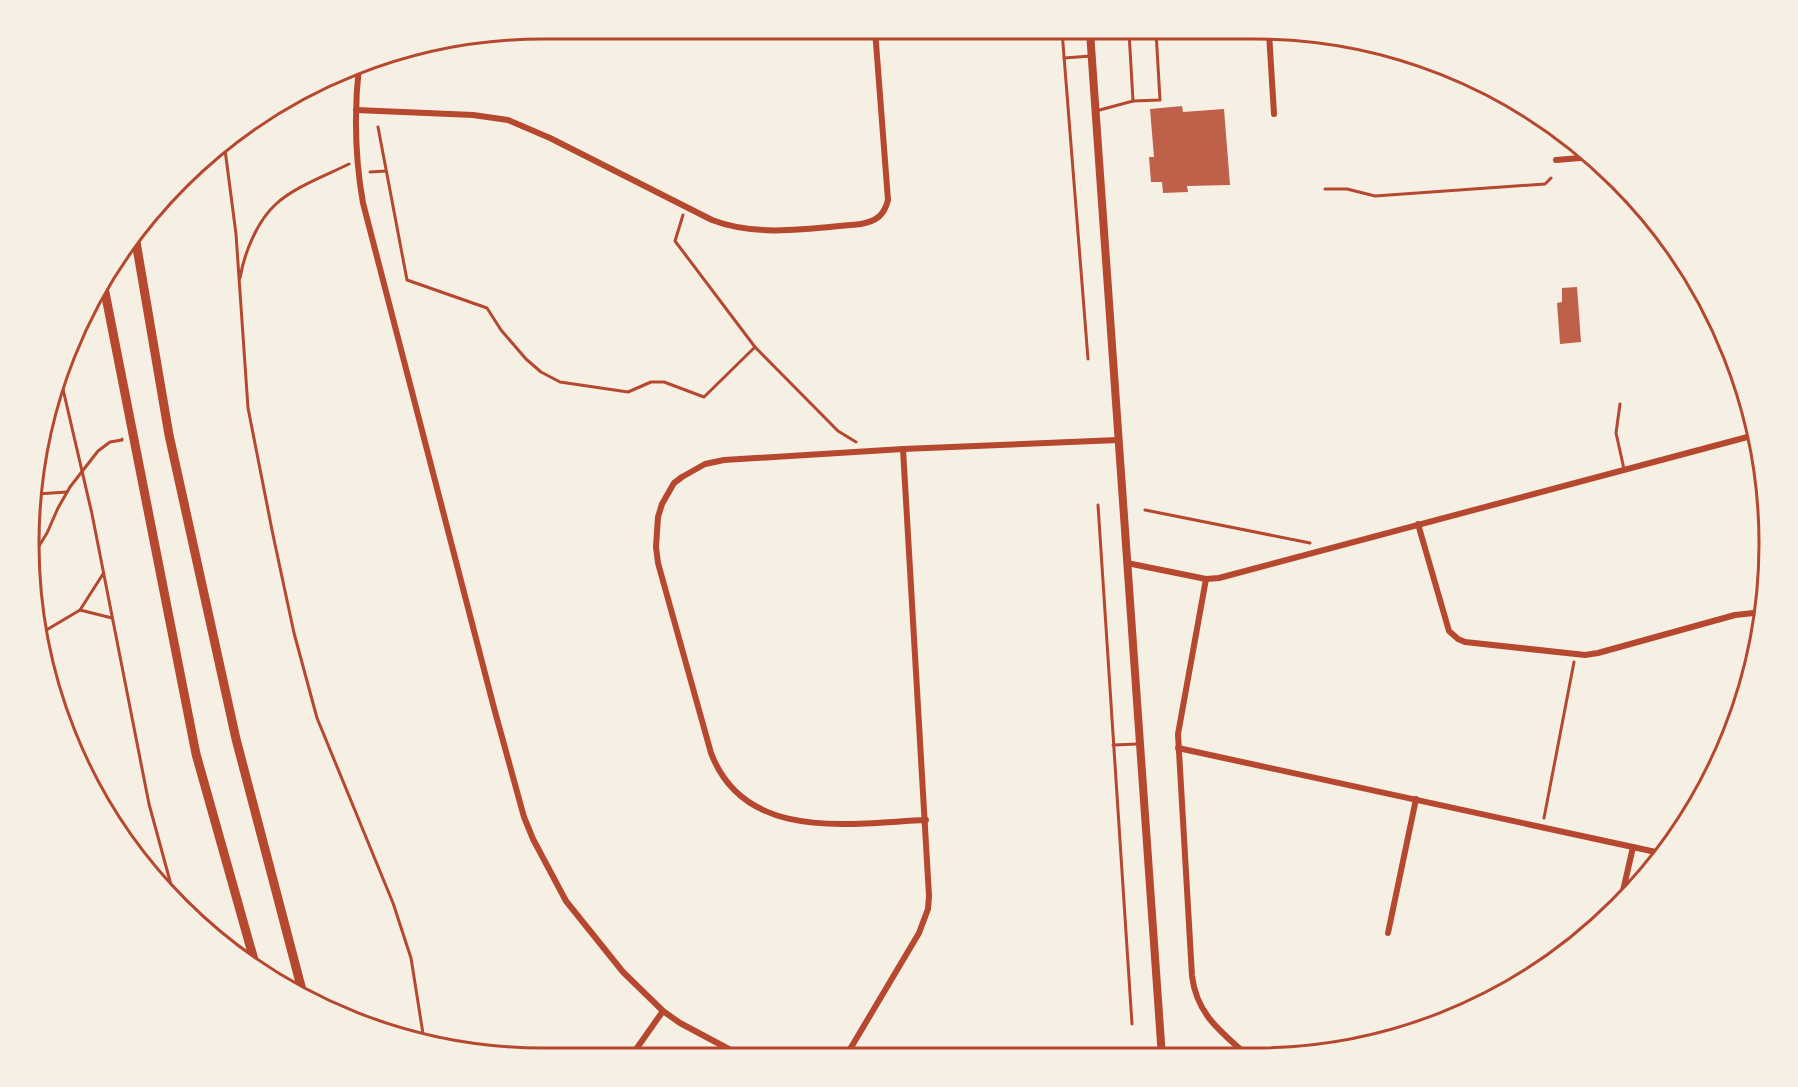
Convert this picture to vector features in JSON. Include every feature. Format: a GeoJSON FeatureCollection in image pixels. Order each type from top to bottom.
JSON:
{"type":"FeatureCollection","features":[{"type":"Feature","properties":{"kind":"main road"},"geometry":{"type":"LineString","coordinates":[[137,245],[171,447],[237,739],[301,985]]}},
{"type":"Feature","properties":{"kind":"main road"},"geometry":{"type":"LineString","coordinates":[[105,294],[196,754],[253,956]]}},
{"type":"Feature","properties":{"kind":"street"},"geometry":{"type":"LineString","coordinates":[[356,110],[473,115],[508,120],[550,138],[730,227],[799,229],[861,224],[880,216],[888,200],[876,39]]}},
{"type":"Feature","properties":{"kind":"street"},"geometry":{"type":"LineString","coordinates":[[1090,39],[1161,1048]]}},
{"type":"Feature","properties":{"kind":"street"},"geometry":{"type":"LineString","coordinates":[[1269,39],[1274,114]]}},
{"type":"Feature","properties":{"kind":"street"},"geometry":{"type":"LineString","coordinates":[[358,74],[356,110],[357,160],[369,228],[494,708],[525,817],[545,865],[566,901],[603,950],[663,1011],[696,1033],[726,1048]]}},
{"type":"Feature","properties":{"kind":"street"},"geometry":{"type":"LineString","coordinates":[[1556,160],[1580,158]]}},
{"type":"Feature","properties":{"kind":"street"},"geometry":{"type":"LineString","coordinates":[[1127,563],[1206,579],[1219,578],[1747,437]]}},
{"type":"Feature","properties":{"kind":"street"},"geometry":{"type":"LineString","coordinates":[[926,820],[818,824],[798,822],[781,818],[762,809],[729,785],[715,764],[711,753],[658,563],[656,528],[662,504],[674,483],[693,470],[724,460],[903,449],[1118,440]]}},
{"type":"Feature","properties":{"kind":"street"},"geometry":{"type":"LineString","coordinates":[[851,1048],[901,965],[928,909],[930,882],[903,449]]}},
{"type":"Feature","properties":{"kind":"street"},"geometry":{"type":"LineString","coordinates":[[1418,524],[1449,630],[1458,639],[1475,644],[1576,654],[1598,653],[1736,615],[1754,613]]}},
{"type":"Feature","properties":{"kind":"street"},"geometry":{"type":"LineString","coordinates":[[1206,579],[1180,717],[1178,748],[1192,976],[1198,1003],[1209,1019],[1240,1048]]}},
{"type":"Feature","properties":{"kind":"street"},"geometry":{"type":"LineString","coordinates":[[1178,748],[1654,852]]}},
{"type":"Feature","properties":{"kind":"street"},"geometry":{"type":"LineString","coordinates":[[1388,933],[1416,799]]}},
{"type":"Feature","properties":{"kind":"street"},"geometry":{"type":"LineString","coordinates":[[1624,886],[1633,847]]}},
{"type":"Feature","properties":{"kind":"street"},"geometry":{"type":"LineString","coordinates":[[637,1048],[663,1011]]}},
{"type":"Feature","properties":{"kind":"lane"},"geometry":{"type":"LineString","coordinates":[[1063,39],[1088,359]]}},
{"type":"Feature","properties":{"kind":"lane"},"geometry":{"type":"LineString","coordinates":[[1129,39],[1133,101]]}},
{"type":"Feature","properties":{"kind":"lane"},"geometry":{"type":"LineString","coordinates":[[1095,111],[1133,101],[1160,100],[1156,39]]}},
{"type":"Feature","properties":{"kind":"lane"},"geometry":{"type":"LineString","coordinates":[[1064,58],[1091,56]]}},
{"type":"Feature","properties":{"kind":"lane"},"geometry":{"type":"LineString","coordinates":[[1620,404],[1616,433],[1624,469]]}},
{"type":"Feature","properties":{"kind":"lane"},"geometry":{"type":"LineString","coordinates":[[1098,505],[1131,1024]]}},
{"type":"Feature","properties":{"kind":"lane"},"geometry":{"type":"LineString","coordinates":[[1113,745],[1141,744]]}},
{"type":"Feature","properties":{"kind":"path"},"geometry":{"type":"LineString","coordinates":[[378,127],[407,280],[488,309],[501,330],[526,359],[541,372],[560,382],[628,392],[651,382],[664,382],[704,397],[755,347]]}},
{"type":"Feature","properties":{"kind":"path"},"geometry":{"type":"LineString","coordinates":[[225,152],[236,234],[248,408],[294,633],[316,718],[393,903],[411,958],[423,1033]]}},
{"type":"Feature","properties":{"kind":"path"},"geometry":{"type":"LineString","coordinates":[[238,286],[248,247],[276,204],[297,190],[357,160]]}},
{"type":"Feature","properties":{"kind":"path"},"geometry":{"type":"LineString","coordinates":[[370,172],[386,171]]}},
{"type":"Feature","properties":{"kind":"path"},"geometry":{"type":"LineString","coordinates":[[1325,189],[1347,189],[1375,196],[1545,184],[1551,178]]}},
{"type":"Feature","properties":{"kind":"path"},"geometry":{"type":"LineString","coordinates":[[686,207],[675,241],[755,347],[838,431],[866,451]]}},
{"type":"Feature","properties":{"kind":"path"},"geometry":{"type":"LineString","coordinates":[[63,390],[103,573],[149,804],[170,883]]}},
{"type":"Feature","properties":{"kind":"path"},"geometry":{"type":"LineString","coordinates":[[39,546],[67,492],[98,451],[110,442],[122,440],[120,431]]}},
{"type":"Feature","properties":{"kind":"path"},"geometry":{"type":"LineString","coordinates":[[42,494],[67,492]]}},
{"type":"Feature","properties":{"kind":"path"},"geometry":{"type":"LineString","coordinates":[[1145,510],[1332,547]]}},
{"type":"Feature","properties":{"kind":"path"},"geometry":{"type":"LineString","coordinates":[[47,630],[80,610],[103,573]]}},
{"type":"Feature","properties":{"kind":"path"},"geometry":{"type":"LineString","coordinates":[[80,610],[112,618]]}},
{"type":"Feature","properties":{"kind":"path"},"geometry":{"type":"LineString","coordinates":[[1542,827],[1576,654]]}},
{"type":"Feature","properties":{"kind":"building"},"geometry":{"type":"Polygon","coordinates":[[[1182,106],[1183,112],[1224,109],[1230,185],[1187,186],[1188,192],[1163,193],[1162,182],[1151,182],[1149,157],[1154,157],[1150,109],[1182,106]]]}},
{"type":"Feature","properties":{"kind":"building"},"geometry":{"type":"Polygon","coordinates":[[[1577,287],[1581,342],[1560,344],[1557,303],[1562,302],[1562,288],[1577,287]]]}}]}
